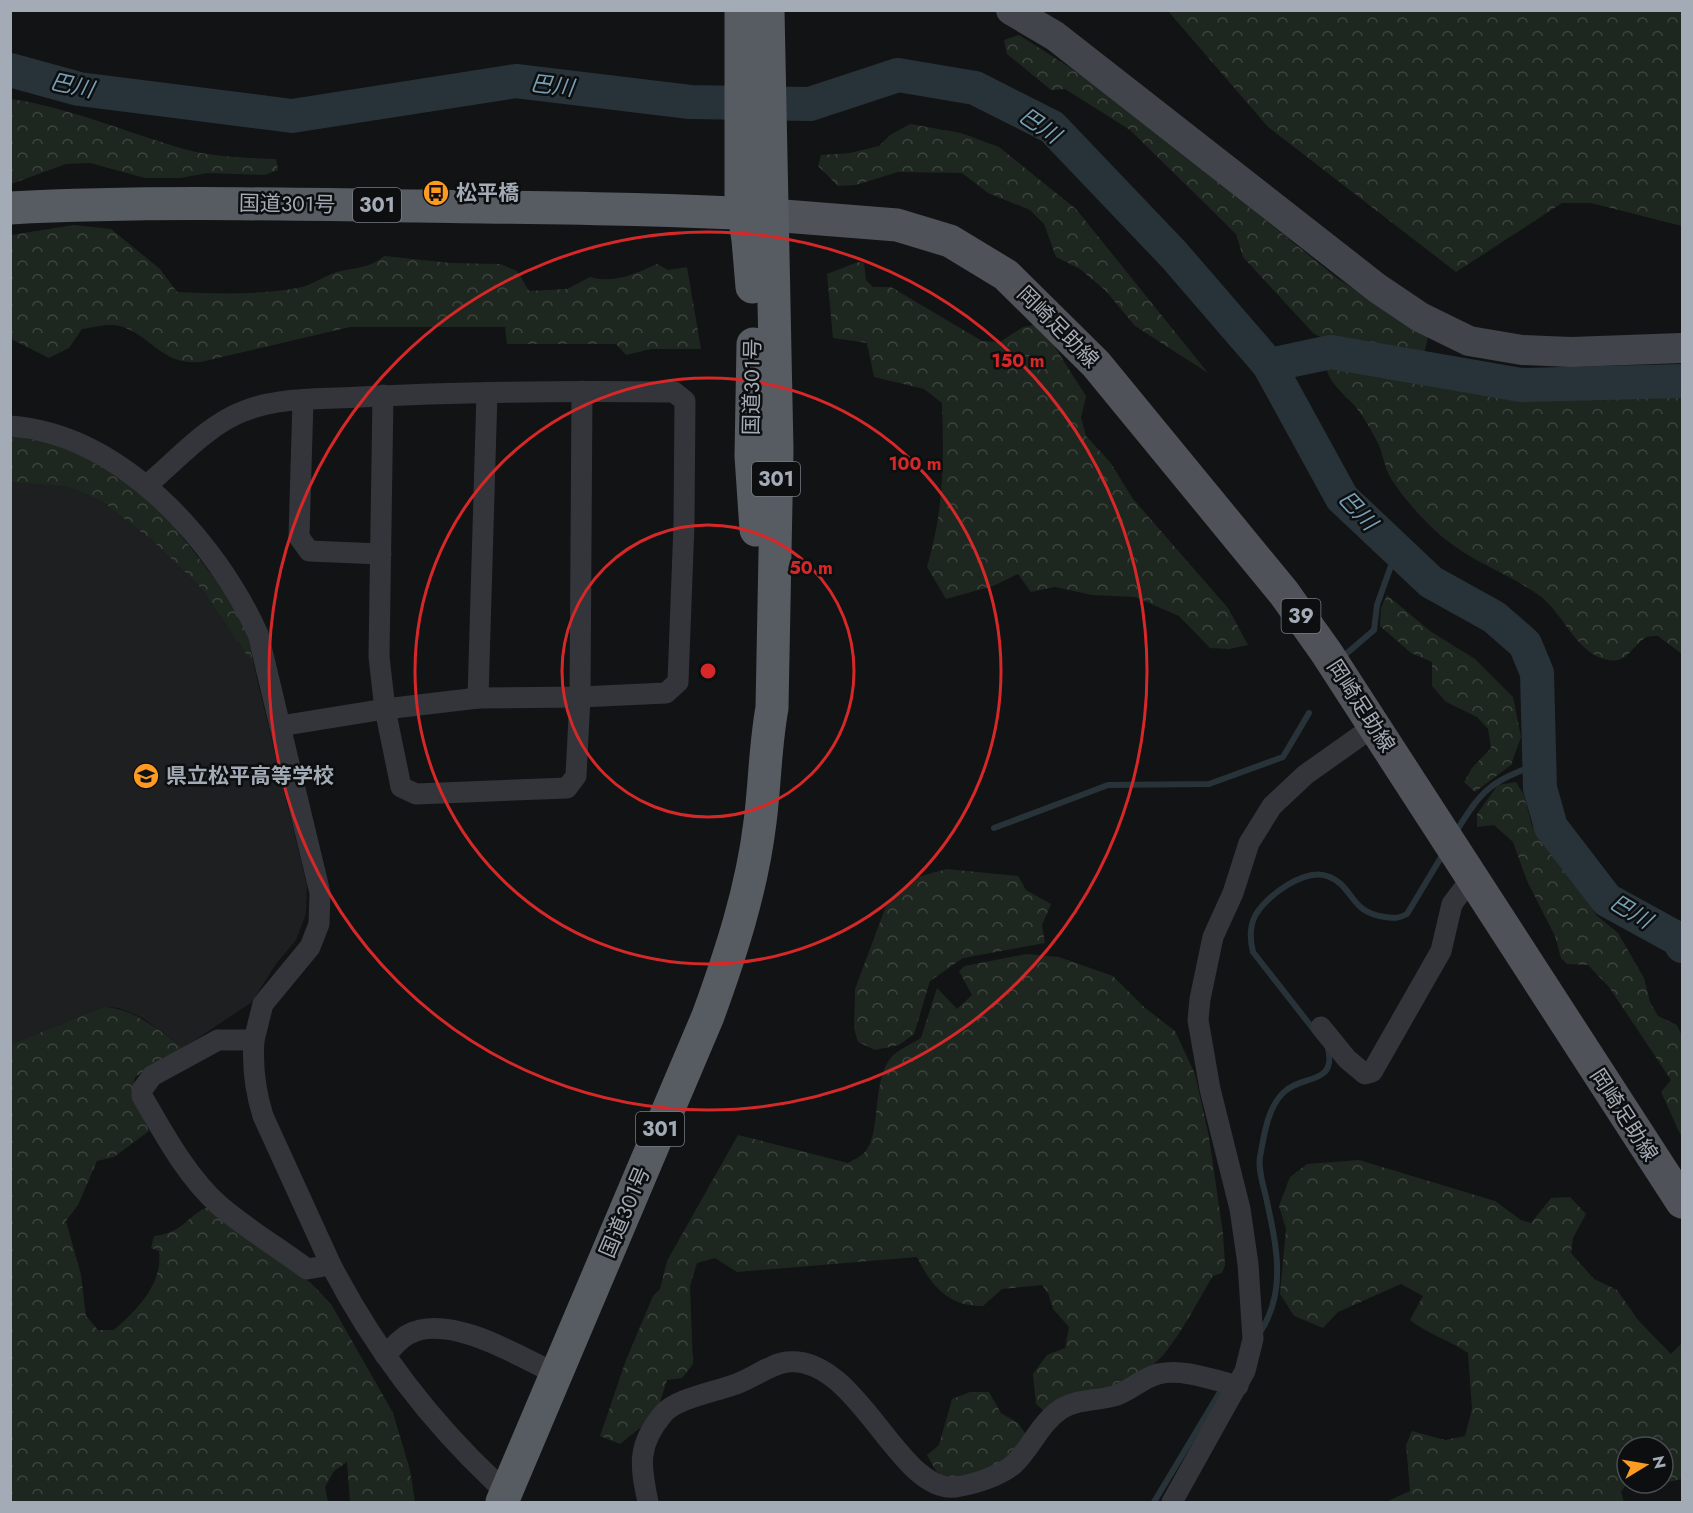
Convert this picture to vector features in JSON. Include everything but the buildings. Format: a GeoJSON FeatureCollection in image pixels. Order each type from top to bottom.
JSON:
{"type":"FeatureCollection","features":[{"type":"Feature","properties":{"kind":"highway","name":"国道301号"},"geometry":{"type":"LineString","coordinates":[[741,10],[756,205]]}},
{"type":"Feature","properties":{"kind":"highway","name":"国道301号"},"geometry":{"type":"LineString","coordinates":[[499,1492],[556,1374],[708,1016],[734,946],[746,898],[760,822],[766,741],[761,719],[760,597],[751,456],[754,360],[751,272],[768,10]]}},
{"type":"Feature","properties":{"kind":"highway","name":"国道301号"},"geometry":{"type":"LineString","coordinates":[[10,208],[96,203],[756,205]]}},
{"type":"Feature","properties":{"kind":"main road"},"geometry":{"type":"LineString","coordinates":[[1011,10],[1055,36],[1377,288],[1419,317],[1469,341],[1522,350],[1571,352],[1683,348]]}},
{"type":"Feature","properties":{"kind":"main road","name":"岡崎足助線"},"geometry":{"type":"LineString","coordinates":[[756,205],[897,225],[950,241],[1006,274],[1096,364],[1284,593],[1374,726],[1471,879],[1683,1202]]}},
{"type":"Feature","properties":{"kind":"street"},"geometry":{"type":"LineString","coordinates":[[383,395],[380,657],[385,708],[400,787],[416,794],[567,788],[576,776],[580,697],[582,391]]}},
{"type":"Feature","properties":{"kind":"street"},"geometry":{"type":"LineString","coordinates":[[147,485],[223,420],[255,408],[303,400],[383,395],[582,391],[674,392],[685,401],[684,524],[678,682],[666,693],[478,698],[385,708],[280,726]]}},
{"type":"Feature","properties":{"kind":"street"},"geometry":{"type":"LineString","coordinates":[[478,698],[488,393]]}},
{"type":"Feature","properties":{"kind":"street"},"geometry":{"type":"LineString","coordinates":[[303,400],[299,537],[309,551],[381,554]]}},
{"type":"Feature","properties":{"kind":"street"},"geometry":{"type":"LineString","coordinates":[[10,426],[56,435],[92,449],[147,485],[182,521],[243,601],[258,634],[320,893],[320,924],[301,960],[263,1005],[254,1040],[252,1064],[256,1091],[264,1116],[331,1265],[354,1310],[385,1355],[451,1438],[499,1492]]}},
{"type":"Feature","properties":{"kind":"street"},"geometry":{"type":"LineString","coordinates":[[1173,1503],[1238,1386],[1251,1353],[1252,1313],[1240,1209],[1201,1044],[1198,1020],[1205,970],[1213,937],[1233,893],[1249,843],[1272,806],[1305,775],[1374,726]]}},
{"type":"Feature","properties":{"kind":"street"},"geometry":{"type":"LineString","coordinates":[[1322,1027],[1347,1059],[1365,1074],[1372,1072],[1441,951],[1452,904],[1471,879]]}},
{"type":"Feature","properties":{"kind":"street"},"geometry":{"type":"LineString","coordinates":[[254,1040],[218,1040],[152,1076],[142,1090],[142,1096],[164,1134],[201,1186],[220,1206],[308,1269],[331,1265]]}},
{"type":"Feature","properties":{"kind":"street"},"geometry":{"type":"LineString","coordinates":[[385,1355],[409,1334],[435,1329],[461,1331],[556,1374]]}},
{"type":"Feature","properties":{"kind":"street"},"geometry":{"type":"LineString","coordinates":[[648,1503],[641,1461],[644,1443],[669,1407],[746,1381],[785,1362],[802,1362],[829,1375],[856,1400],[911,1466],[939,1486],[954,1487],[986,1479],[1013,1465],[1039,1431],[1061,1410],[1079,1402],[1116,1396],[1134,1384],[1159,1374],[1181,1372],[1238,1386]]}},
{"type":"Feature","properties":{"kind":"shaded area","name":"県立松平高等学校"},"geometry":{"type":"Polygon","coordinates":[[[11,482],[69,487],[103,502],[155,543],[201,588],[254,666],[307,886],[306,914],[296,940],[276,964],[252,1002],[183,1048],[143,1018],[119,1008],[104,1007],[11,1044],[11,482]]]}},
{"type":"Feature","properties":{"kind":"green space"},"geometry":{"type":"Polygon","coordinates":[[[1168,11],[1682,11],[1682,226],[1591,203],[1562,203],[1456,272],[1268,127],[1168,11]]]}},
{"type":"Feature","properties":{"kind":"green space"},"geometry":{"type":"Polygon","coordinates":[[[1019,35],[1080,74],[1157,132],[1337,278],[1428,337],[1424,354],[1414,355],[1342,346],[1314,334],[1243,257],[1236,234],[1130,130],[1065,89],[1051,90],[1007,54],[1004,40],[1019,35]]]}},
{"type":"Feature","properties":{"kind":"green space"},"geometry":{"type":"Polygon","coordinates":[[[11,99],[77,114],[195,152],[230,157],[276,159],[278,170],[265,175],[208,173],[180,178],[145,178],[90,163],[66,164],[11,184],[11,99]]]}},
{"type":"Feature","properties":{"kind":"green space"},"geometry":{"type":"Polygon","coordinates":[[[910,124],[961,133],[999,147],[1076,209],[1208,373],[1135,326],[1105,290],[1080,269],[1056,257],[1044,224],[1030,210],[988,193],[962,173],[898,172],[856,185],[838,186],[818,166],[821,155],[850,153],[879,146],[890,135],[910,124]]]}},
{"type":"Feature","properties":{"kind":"green space"},"geometry":{"type":"Polygon","coordinates":[[[74,225],[111,229],[160,269],[177,292],[238,293],[298,288],[336,272],[369,265],[384,256],[451,263],[500,264],[517,271],[529,291],[567,289],[590,277],[616,279],[657,264],[668,270],[687,267],[701,349],[651,349],[626,355],[616,344],[507,344],[505,327],[350,327],[201,362],[187,362],[166,355],[131,331],[111,325],[82,329],[69,348],[49,358],[11,339],[11,235],[74,225]]]}},
{"type":"Feature","properties":{"kind":"green space"},"geometry":{"type":"Polygon","coordinates":[[[858,262],[864,263],[866,280],[873,287],[891,287],[982,341],[1000,342],[1023,327],[1040,324],[1086,396],[1081,418],[1086,436],[1110,462],[1133,499],[1228,608],[1248,645],[1229,649],[1210,648],[1179,616],[1135,597],[1092,595],[1055,587],[1031,592],[1018,574],[993,586],[946,599],[927,567],[937,525],[942,486],[942,403],[924,389],[874,377],[867,343],[833,338],[827,274],[858,262]]]}},
{"type":"Feature","properties":{"kind":"green space"},"geometry":{"type":"Polygon","coordinates":[[[1332,364],[1351,368],[1415,371],[1537,394],[1682,389],[1682,654],[1658,636],[1649,636],[1640,641],[1625,657],[1615,661],[1597,656],[1579,642],[1540,596],[1519,582],[1474,559],[1446,540],[1399,491],[1368,425],[1357,408],[1328,374],[1326,367],[1332,364]]]}},
{"type":"Feature","properties":{"kind":"green space"},"geometry":{"type":"Polygon","coordinates":[[[10,436],[59,444],[118,475],[141,494],[173,525],[233,602],[247,633],[254,666],[201,588],[155,543],[103,502],[69,487],[11,482],[10,436]]]}},
{"type":"Feature","properties":{"kind":"green space"},"geometry":{"type":"Polygon","coordinates":[[[1387,595],[1430,631],[1475,659],[1513,697],[1521,737],[1511,765],[1475,792],[1464,782],[1472,768],[1491,748],[1488,729],[1477,717],[1446,702],[1432,686],[1432,662],[1411,653],[1380,626],[1381,608],[1387,595]]]}},
{"type":"Feature","properties":{"kind":"green space"},"geometry":{"type":"Polygon","coordinates":[[[1516,782],[1524,795],[1532,826],[1554,850],[1597,916],[1618,933],[1644,978],[1650,1002],[1658,1016],[1677,1025],[1682,1036],[1682,1138],[1661,1092],[1671,1080],[1609,987],[1588,965],[1567,964],[1561,958],[1555,936],[1527,881],[1513,842],[1494,825],[1477,827],[1477,814],[1498,785],[1516,782]]]}},
{"type":"Feature","properties":{"kind":"green space"},"geometry":{"type":"Polygon","coordinates":[[[947,869],[1018,876],[1026,890],[1051,904],[1042,925],[1045,943],[963,958],[930,981],[914,1034],[899,1045],[875,1050],[858,1042],[854,1028],[855,989],[886,906],[914,878],[947,869]]]}},
{"type":"Feature","properties":{"kind":"green space"},"geometry":{"type":"Polygon","coordinates":[[[1026,954],[1059,957],[1113,976],[1144,1007],[1175,1031],[1195,1074],[1209,1137],[1223,1233],[1225,1265],[1222,1273],[1213,1276],[1184,1326],[1164,1354],[1154,1364],[1125,1381],[1044,1411],[1036,1404],[1033,1374],[1047,1355],[1065,1348],[1069,1327],[1053,1309],[1048,1293],[1042,1285],[1002,1289],[983,1306],[960,1303],[942,1293],[928,1277],[917,1257],[737,1272],[715,1258],[697,1263],[690,1286],[693,1364],[682,1378],[667,1380],[656,1415],[620,1444],[600,1436],[626,1360],[653,1296],[660,1289],[667,1261],[738,1135],[848,1163],[858,1157],[870,1145],[884,1069],[896,1053],[921,1038],[937,988],[957,1009],[972,995],[959,971],[965,966],[1026,954]]]}},
{"type":"Feature","properties":{"kind":"green space"},"geometry":{"type":"Polygon","coordinates":[[[104,1007],[136,1016],[183,1048],[135,1077],[133,1092],[149,1131],[114,1157],[97,1161],[78,1205],[66,1221],[81,1275],[86,1316],[98,1330],[114,1330],[139,1305],[153,1285],[159,1263],[159,1251],[151,1248],[154,1236],[173,1231],[198,1212],[212,1206],[312,1284],[331,1304],[393,1413],[410,1470],[415,1502],[350,1502],[347,1462],[334,1471],[325,1487],[328,1502],[11,1502],[11,1044],[104,1007]]]}},
{"type":"Feature","properties":{"kind":"green space"},"geometry":{"type":"Polygon","coordinates":[[[1359,1160],[1495,1201],[1521,1220],[1531,1223],[1551,1198],[1570,1197],[1586,1214],[1573,1238],[1571,1253],[1594,1279],[1617,1290],[1638,1320],[1671,1354],[1682,1343],[1682,1479],[1675,1480],[1675,1435],[1615,1435],[1615,1495],[1622,1495],[1624,1502],[1386,1502],[1410,1491],[1406,1445],[1412,1431],[1445,1440],[1465,1436],[1472,1409],[1468,1353],[1410,1320],[1423,1296],[1401,1284],[1338,1312],[1323,1328],[1294,1316],[1280,1294],[1286,1229],[1279,1206],[1290,1177],[1307,1164],[1359,1160]]]}},
{"type":"Feature","properties":{"kind":"green space"},"geometry":{"type":"Polygon","coordinates":[[[970,1392],[989,1392],[1001,1413],[1018,1423],[1027,1436],[1018,1447],[993,1467],[950,1481],[936,1471],[927,1455],[939,1445],[952,1399],[970,1392]]]}},
{"type":"Feature","properties":{"kind":"waterway","name":"巴川"},"geometry":{"type":"LineString","coordinates":[[10,70],[79,89],[292,116],[516,81],[690,102],[810,104],[898,75],[975,88],[1052,127],[1174,255],[1269,365],[1342,498],[1431,582],[1494,617],[1525,644],[1537,673],[1540,788],[1551,827],[1607,900],[1678,939],[1682,946]]}},
{"type":"Feature","properties":{"kind":"waterway"},"geometry":{"type":"LineString","coordinates":[[1269,365],[1331,352],[1521,385],[1682,381]]}},
{"type":"Feature","properties":{"kind":"waterway"},"geometry":{"type":"LineString","coordinates":[[1346,654],[1374,630],[1377,605],[1397,549]]}},
{"type":"Feature","properties":{"kind":"waterway"},"geometry":{"type":"LineString","coordinates":[[994,828],[1108,785],[1209,784],[1283,757],[1309,713]]}},
{"type":"Feature","properties":{"kind":"waterway"},"geometry":{"type":"LineString","coordinates":[[1456,832],[1473,806],[1489,788],[1509,776],[1539,764]]}},
{"type":"Feature","properties":{"kind":"waterway"},"geometry":{"type":"LineString","coordinates":[[1314,1030],[1253,952],[1251,930],[1253,920],[1260,908],[1286,885],[1308,876],[1318,875],[1336,880],[1365,910],[1385,917],[1401,917],[1407,914],[1443,854]]}},
{"type":"Feature","properties":{"kind":"waterway"},"geometry":{"type":"LineString","coordinates":[[1259,1334],[1268,1318],[1277,1284],[1276,1250],[1260,1167],[1265,1132],[1273,1107],[1283,1093],[1290,1087],[1316,1078],[1327,1068],[1328,1048]]}},
{"type":"Feature","properties":{"kind":"waterway"},"geometry":{"type":"LineString","coordinates":[[1154,1502],[1223,1387]]}},
{"type":"Feature","properties":{"kind":"place","name":"松平橋"},"geometry":{"type":"Point","coordinates":[436,193]}},
{"type":"Feature","properties":{"kind":"place","name":"県立松平高等学校"},"geometry":{"type":"Point","coordinates":[146,776]}}]}
